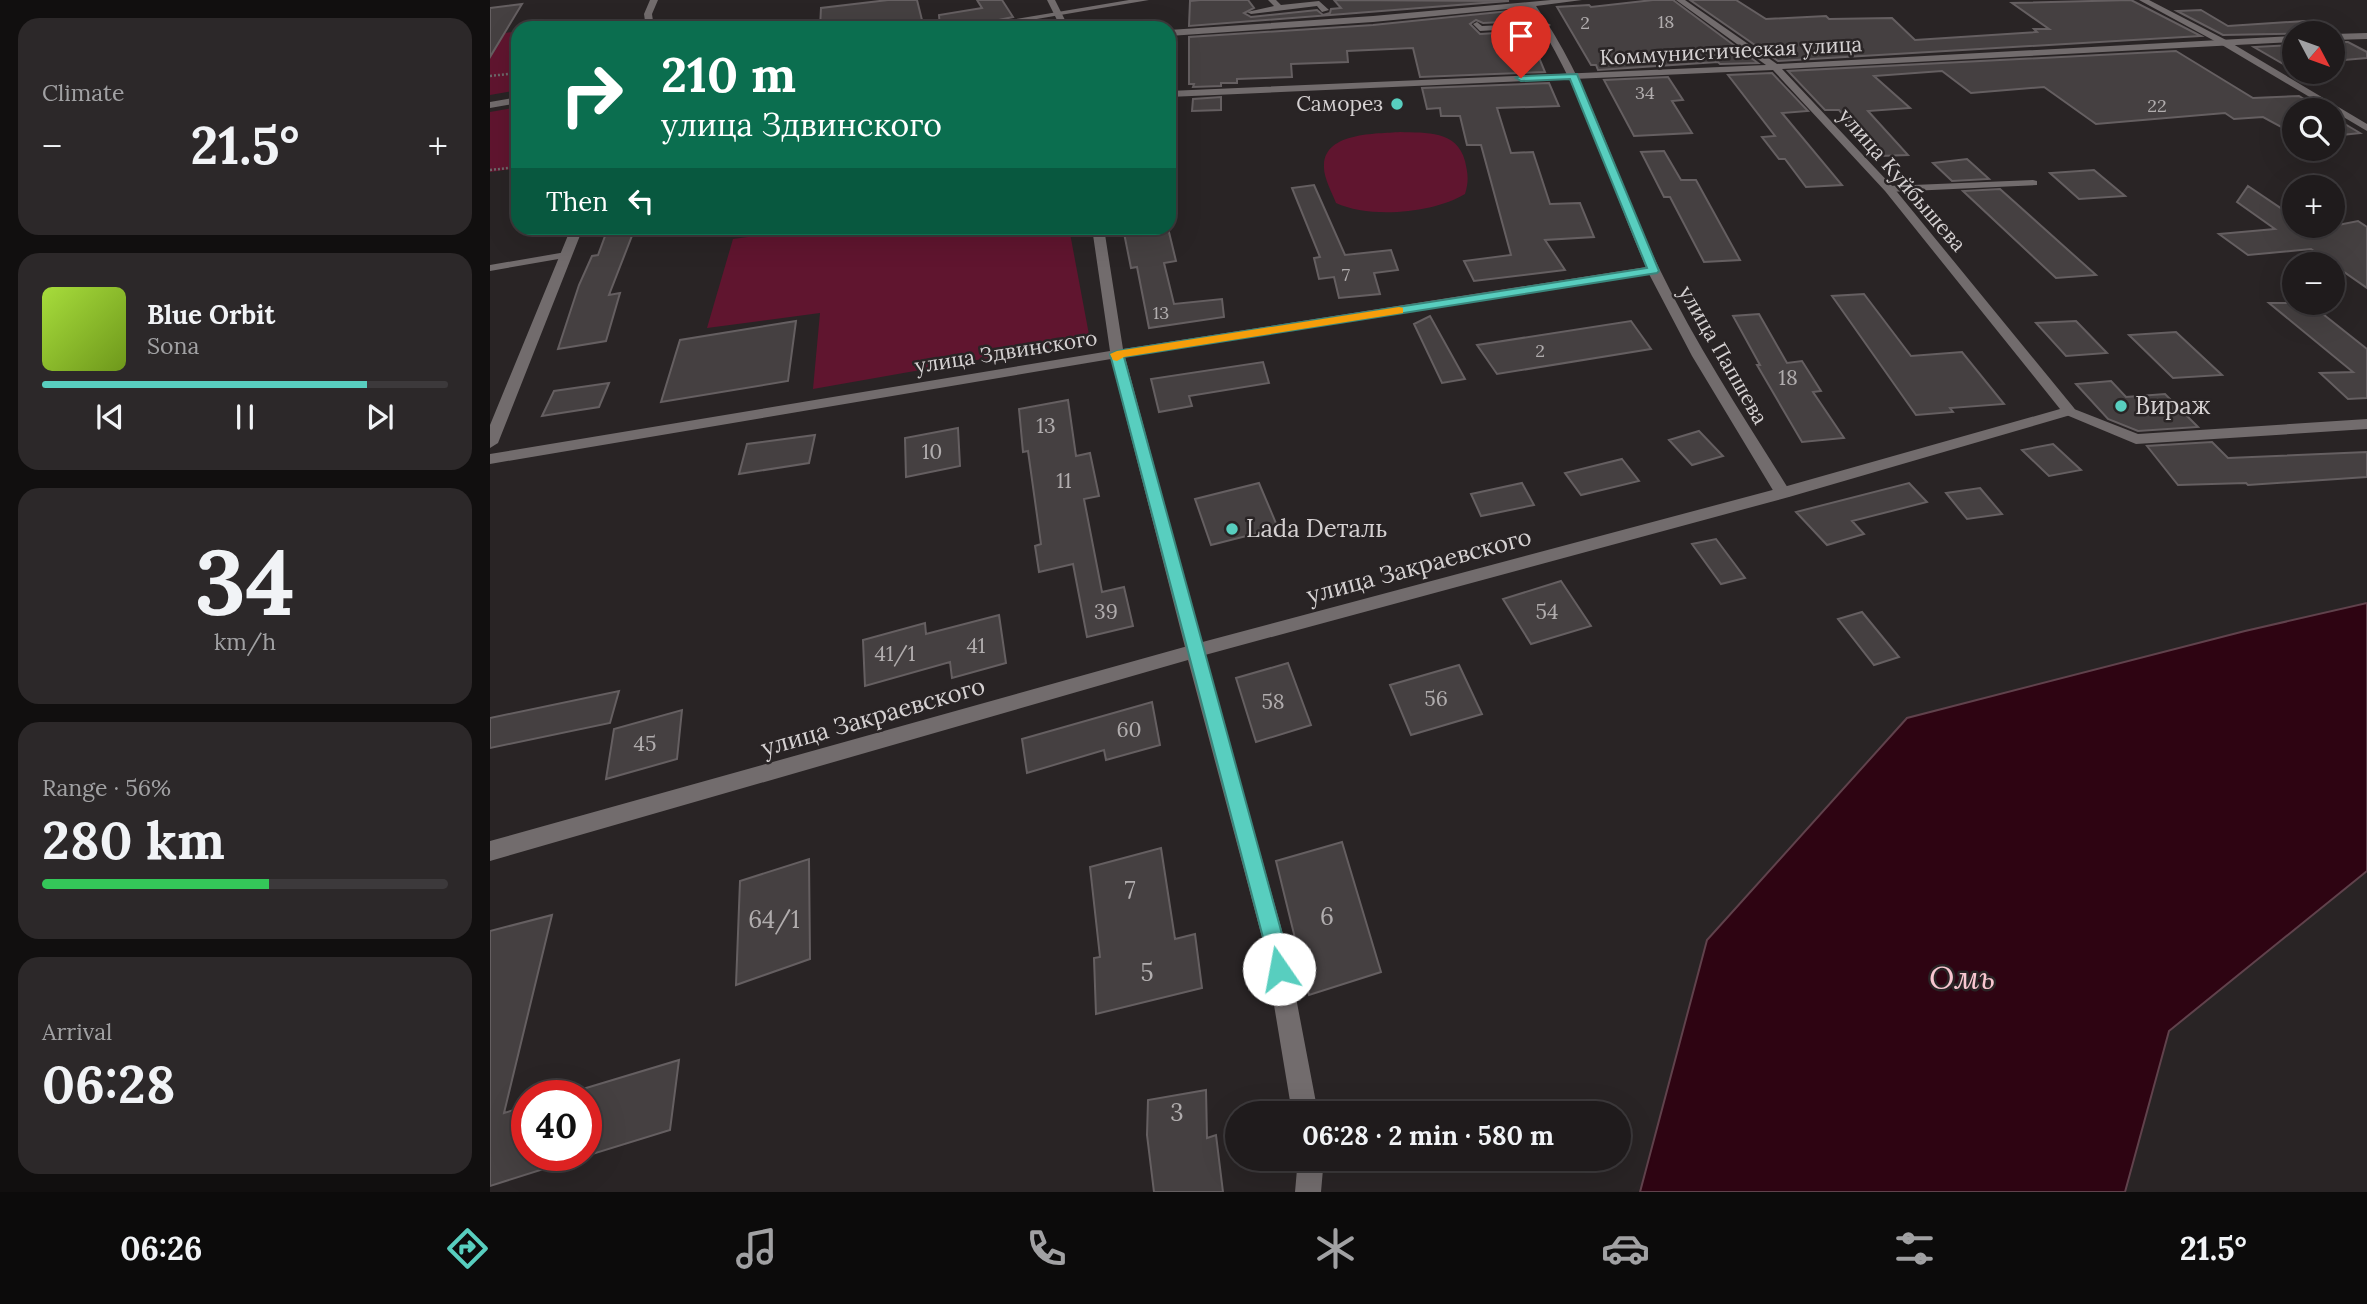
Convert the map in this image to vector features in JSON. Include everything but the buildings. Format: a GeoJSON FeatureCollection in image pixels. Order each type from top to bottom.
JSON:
{"type":"FeatureCollection","features":[{"type":"Feature","properties":{"kind":"street"},"geometry":{"type":"LineString","coordinates":[[649,21],[648,14],[654,0]]}},
{"type":"Feature","properties":{"kind":"street"},"geometry":{"type":"LineString","coordinates":[[1051,0],[1062,21]]}},
{"type":"Feature","properties":{"kind":"street"},"geometry":{"type":"LineString","coordinates":[[1012,21],[1145,0]]}},
{"type":"Feature","properties":{"kind":"street"},"geometry":{"type":"LineString","coordinates":[[1176,32],[1510,3],[1531,5],[1578,0]]}},
{"type":"Feature","properties":{"kind":"street","name":"улица Куйбышева"},"geometry":{"type":"LineString","coordinates":[[1681,0],[1775,67],[1889,189],[2069,411]]}},
{"type":"Feature","properties":{"kind":"street"},"geometry":{"type":"LineString","coordinates":[[2143,0],[2225,43],[2367,128]]}},
{"type":"Feature","properties":{"kind":"street","name":"улица Папшева"},"geometry":{"type":"LineString","coordinates":[[1531,5],[1547,26],[1574,76],[1653,271],[1686,333],[1783,493]]}},
{"type":"Feature","properties":{"kind":"street"},"geometry":{"type":"LineString","coordinates":[[2345,37],[2367,36]]}},
{"type":"Feature","properties":{"kind":"street","name":"Коммунистическая улица"},"geometry":{"type":"LineString","coordinates":[[1176,94],[1775,67],[2282,40]]}},
{"type":"Feature","properties":{"kind":"street"},"geometry":{"type":"LineString","coordinates":[[490,105],[511,101]]}},
{"type":"Feature","properties":{"kind":"street"},"geometry":{"type":"LineString","coordinates":[[490,443],[574,235]]}},
{"type":"Feature","properties":{"kind":"street"},"geometry":{"type":"LineString","coordinates":[[1099,235],[1117,354],[1275,945],[1303,1101]]}},
{"type":"Feature","properties":{"kind":"street","name":"улица Здвинского"},"geometry":{"type":"LineString","coordinates":[[490,458],[1117,354],[1653,271]]}},
{"type":"Feature","properties":{"kind":"street"},"geometry":{"type":"LineString","coordinates":[[2069,411],[2136,439],[2367,424]]}},
{"type":"Feature","properties":{"kind":"street","name":"улица Закраевского"},"geometry":{"type":"LineString","coordinates":[[490,851],[1195,651],[1783,493],[2069,411]]}},
{"type":"Feature","properties":{"kind":"street"},"geometry":{"type":"LineString","coordinates":[[1308,1192],[1310,1171]]}},
{"type":"Feature","properties":{"kind":"lane"},"geometry":{"type":"LineString","coordinates":[[1272,0],[1279,8]]}},
{"type":"Feature","properties":{"kind":"lane"},"geometry":{"type":"LineString","coordinates":[[1251,12],[1319,3],[1325,10]]}},
{"type":"Feature","properties":{"kind":"lane"},"geometry":{"type":"LineString","coordinates":[[1477,24],[1480,29],[1547,26]]}},
{"type":"Feature","properties":{"kind":"lane"},"geometry":{"type":"LineString","coordinates":[[1889,189],[2034,183]]}},
{"type":"Feature","properties":{"kind":"lane"},"geometry":{"type":"LineString","coordinates":[[490,268],[566,255]]}},
{"type":"Feature","properties":{"kind":"path"},"geometry":{"type":"LineString","coordinates":[[490,76],[511,74]]}},
{"type":"Feature","properties":{"kind":"path"},"geometry":{"type":"LineString","coordinates":[[506,94],[511,84]]}},
{"type":"Feature","properties":{"kind":"path"},"geometry":{"type":"LineString","coordinates":[[490,170],[511,168]]}},
{"type":"Feature","properties":{"kind":"shaded area"},"geometry":{"type":"Polygon","coordinates":[[[511,32],[511,91],[490,95],[490,35],[511,32]]]}},
{"type":"Feature","properties":{"kind":"shaded area"},"geometry":{"type":"Polygon","coordinates":[[[511,108],[511,169],[490,172],[490,112],[511,108]]]}},
{"type":"Feature","properties":{"kind":"shaded area"},"geometry":{"type":"Polygon","coordinates":[[[1400,132],[1439,135],[1455,144],[1461,151],[1466,166],[1468,181],[1465,194],[1437,206],[1402,212],[1366,211],[1336,203],[1324,170],[1327,154],[1333,146],[1353,137],[1400,132]]]}},
{"type":"Feature","properties":{"kind":"shaded area"},"geometry":{"type":"Polygon","coordinates":[[[762,235],[1070,235],[1090,340],[813,389],[820,313],[707,328],[733,239],[762,235]]]}},
{"type":"Feature","properties":{"kind":"water","name":"Омь"},"geometry":{"type":"Polygon","coordinates":[[[2367,603],[2367,871],[2169,1031],[2125,1192],[1640,1192],[1707,940],[1907,718],[2245,631],[2367,603]]]}},
{"type":"Feature","properties":{"kind":"slow traffic"},"geometry":{"type":"LineString","coordinates":[[1117,357],[1117,354],[1399,310]]}},
{"type":"Feature","properties":{"kind":"place","name":"Саморез"},"geometry":{"type":"Point","coordinates":[1397,104]}},
{"type":"Feature","properties":{"kind":"place","name":"Вираж"},"geometry":{"type":"Point","coordinates":[2121,406]}},
{"type":"Feature","properties":{"kind":"place","name":"Lada Dеталь"},"geometry":{"type":"Point","coordinates":[1232,529]}},
{"type":"Feature","properties":{"kind":"route"},"geometry":{"type":"LineString","coordinates":[[1279,969],[1275,945],[1117,354],[1653,271],[1574,76],[1521,78]]}}]}
